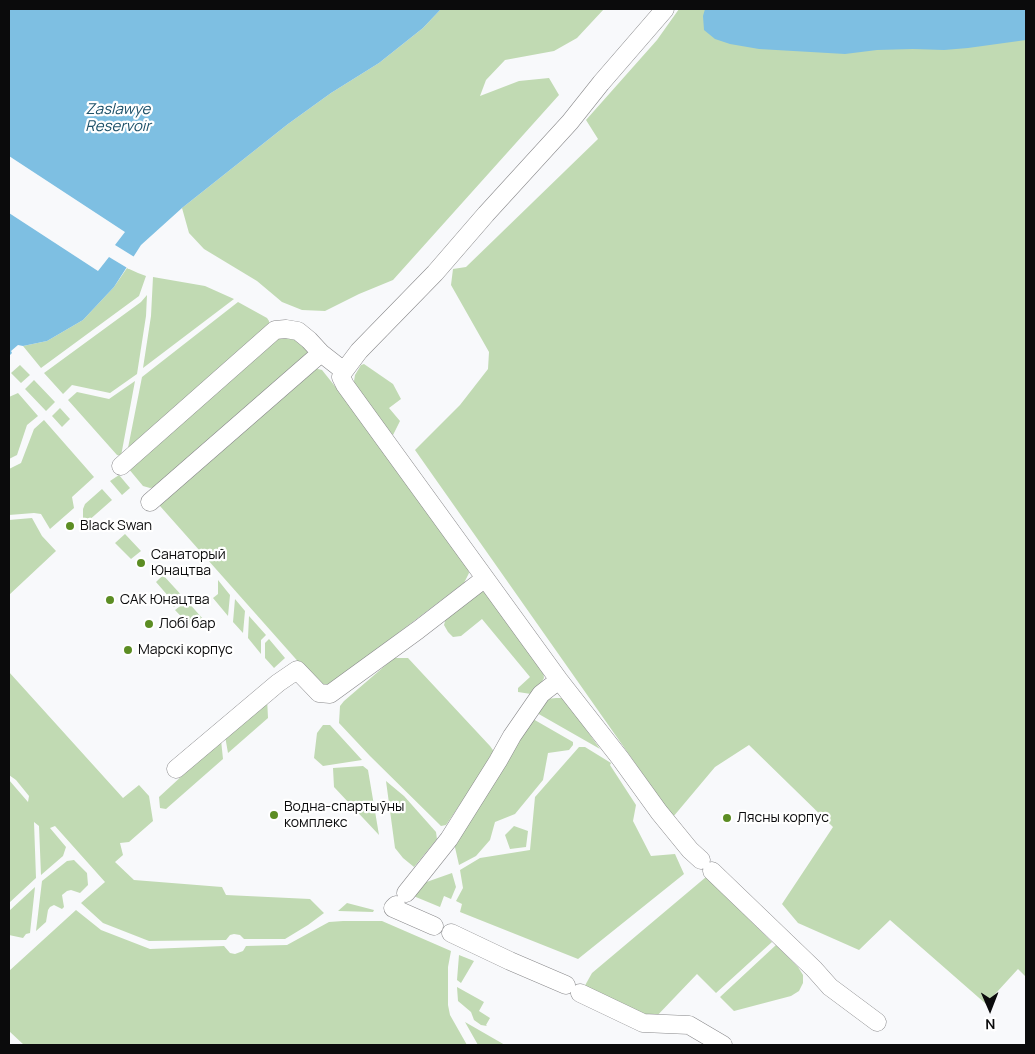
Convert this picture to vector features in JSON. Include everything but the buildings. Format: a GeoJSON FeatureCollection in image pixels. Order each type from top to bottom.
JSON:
{"type":"FeatureCollection","features":[{"type":"Feature","properties":{"kind":"street"},"geometry":{"type":"LineString","coordinates":[[664,9],[570,122],[435,273],[359,351],[344,370],[341,377],[344,385],[559,680],[690,850],[814,969],[830,987],[877,1022]]}},
{"type":"Feature","properties":{"kind":"street"},"geometry":{"type":"LineString","coordinates":[[121,466],[275,330],[298,331],[321,353],[344,370]]}},
{"type":"Feature","properties":{"kind":"street"},"geometry":{"type":"LineString","coordinates":[[150,502],[321,353]]}},
{"type":"Feature","properties":{"kind":"street"},"geometry":{"type":"LineString","coordinates":[[176,769],[278,683],[297,670],[319,693],[330,694],[418,630],[484,578]]}},
{"type":"Feature","properties":{"kind":"street"},"geometry":{"type":"LineString","coordinates":[[434,926],[394,908],[449,839],[512,736],[541,694],[559,680]]}},
{"type":"Feature","properties":{"kind":"street"},"geometry":{"type":"LineString","coordinates":[[451,932],[643,1023],[689,1025],[724,1045]]}},
{"type":"Feature","properties":{"kind":"green space"},"geometry":{"type":"Polygon","coordinates":[[[441,9],[604,9],[577,38],[554,51],[505,60],[486,80],[480,96],[519,81],[549,78],[559,95],[393,280],[325,311],[302,310],[282,302],[257,281],[204,249],[189,233],[182,208],[288,124],[331,93],[379,63],[423,28],[441,9]]]}},
{"type":"Feature","properties":{"kind":"green space"},"geometry":{"type":"Polygon","coordinates":[[[679,9],[1026,9],[1026,977],[1018,969],[986,1004],[890,920],[859,950],[798,923],[782,904],[833,827],[749,745],[715,767],[673,817],[415,450],[460,405],[488,369],[489,352],[451,285],[453,269],[466,267],[598,139],[586,120],[657,40],[679,9]]]}},
{"type":"Feature","properties":{"kind":"green space"},"geometry":{"type":"Polygon","coordinates":[[[127,268],[146,276],[139,296],[41,368],[23,346],[47,341],[83,320],[114,287],[127,268]]]}},
{"type":"Feature","properties":{"kind":"green space"},"geometry":{"type":"Polygon","coordinates":[[[153,277],[205,286],[234,299],[143,368],[151,316],[153,277]]]}},
{"type":"Feature","properties":{"kind":"green space"},"geometry":{"type":"Polygon","coordinates":[[[147,295],[146,316],[137,374],[110,393],[72,385],[63,394],[44,373],[141,302],[147,295]]]}},
{"type":"Feature","properties":{"kind":"green space"},"geometry":{"type":"Polygon","coordinates":[[[238,302],[267,318],[269,327],[128,448],[142,377],[238,302]]]}},
{"type":"Feature","properties":{"kind":"green space"},"geometry":{"type":"Polygon","coordinates":[[[293,338],[303,344],[310,354],[157,487],[143,486],[128,468],[274,339],[293,338]]]}},
{"type":"Feature","properties":{"kind":"green space"},"geometry":{"type":"Polygon","coordinates":[[[364,364],[393,384],[401,399],[389,408],[400,421],[393,435],[355,387],[355,375],[361,365],[364,364]]]}},
{"type":"Feature","properties":{"kind":"green space"},"geometry":{"type":"Polygon","coordinates":[[[20,365],[30,375],[21,383],[11,373],[20,365]]]}},
{"type":"Feature","properties":{"kind":"green space"},"geometry":{"type":"Polygon","coordinates":[[[314,368],[322,370],[338,390],[467,565],[469,573],[464,583],[327,687],[318,684],[160,506],[160,497],[314,368]]]}},
{"type":"Feature","properties":{"kind":"green space"},"geometry":{"type":"Polygon","coordinates":[[[34,380],[55,402],[46,411],[25,389],[34,380]]]}},
{"type":"Feature","properties":{"kind":"green space"},"geometry":{"type":"Polygon","coordinates":[[[135,381],[121,456],[117,455],[68,400],[77,392],[109,399],[135,381]]]}},
{"type":"Feature","properties":{"kind":"green space"},"geometry":{"type":"Polygon","coordinates":[[[18,393],[38,416],[27,425],[17,455],[9,459],[9,397],[18,393]]]}},
{"type":"Feature","properties":{"kind":"green space"},"geometry":{"type":"Polygon","coordinates":[[[60,408],[70,419],[62,427],[52,416],[60,408]]]}},
{"type":"Feature","properties":{"kind":"green space"},"geometry":{"type":"Polygon","coordinates":[[[44,420],[94,477],[72,497],[74,508],[50,529],[41,514],[9,515],[9,469],[21,463],[34,429],[44,420]]]}},
{"type":"Feature","properties":{"kind":"green space"},"geometry":{"type":"Polygon","coordinates":[[[119,475],[130,488],[122,495],[110,481],[119,475]]]}},
{"type":"Feature","properties":{"kind":"green space"},"geometry":{"type":"Polygon","coordinates":[[[102,489],[112,500],[87,522],[83,518],[85,504],[102,489]]]}},
{"type":"Feature","properties":{"kind":"green space"},"geometry":{"type":"Polygon","coordinates":[[[32,518],[42,536],[56,551],[9,595],[9,520],[32,518]]]}},
{"type":"Feature","properties":{"kind":"green space"},"geometry":{"type":"Polygon","coordinates":[[[125,534],[141,551],[131,559],[115,543],[125,534]]]}},
{"type":"Feature","properties":{"kind":"green space"},"geometry":{"type":"Polygon","coordinates":[[[163,575],[184,598],[174,607],[167,600],[169,597],[156,582],[163,575]]]}},
{"type":"Feature","properties":{"kind":"green space"},"geometry":{"type":"Polygon","coordinates":[[[218,580],[230,595],[228,616],[213,598],[218,594],[218,580]]]}},
{"type":"Feature","properties":{"kind":"green space"},"geometry":{"type":"Polygon","coordinates":[[[482,591],[488,594],[543,670],[544,678],[538,689],[531,694],[518,692],[518,688],[530,677],[482,619],[461,636],[453,637],[444,625],[447,614],[482,591]]]}},
{"type":"Feature","properties":{"kind":"green space"},"geometry":{"type":"Polygon","coordinates":[[[235,599],[245,611],[243,633],[233,622],[235,599]]]}},
{"type":"Feature","properties":{"kind":"green space"},"geometry":{"type":"Polygon","coordinates":[[[187,601],[203,619],[193,629],[175,610],[187,601]]]}},
{"type":"Feature","properties":{"kind":"green space"},"geometry":{"type":"Polygon","coordinates":[[[249,616],[266,635],[261,640],[261,654],[248,638],[249,616]]]}},
{"type":"Feature","properties":{"kind":"green space"},"geometry":{"type":"Polygon","coordinates":[[[269,639],[285,658],[274,668],[265,658],[265,643],[269,639]]]}},
{"type":"Feature","properties":{"kind":"green space"},"geometry":{"type":"Polygon","coordinates":[[[394,658],[408,658],[495,753],[446,825],[441,826],[339,723],[340,706],[344,701],[394,658]]]}},
{"type":"Feature","properties":{"kind":"green space"},"geometry":{"type":"Polygon","coordinates":[[[9,672],[123,798],[139,785],[149,796],[153,821],[129,842],[120,843],[123,855],[115,862],[134,880],[222,887],[226,895],[310,899],[324,913],[285,939],[244,939],[240,935],[234,934],[230,935],[226,940],[149,941],[103,923],[81,903],[105,882],[55,826],[50,828],[66,847],[63,856],[41,875],[39,826],[34,822],[36,878],[9,903],[9,780],[28,802],[29,796],[16,780],[9,775],[9,672]]]}},
{"type":"Feature","properties":{"kind":"green space"},"geometry":{"type":"Polygon","coordinates":[[[267,698],[268,718],[228,753],[225,736],[267,698]]]}},
{"type":"Feature","properties":{"kind":"green space"},"geometry":{"type":"Polygon","coordinates":[[[562,698],[566,701],[600,749],[537,713],[547,699],[562,698]]]}},
{"type":"Feature","properties":{"kind":"green space"},"geometry":{"type":"Polygon","coordinates":[[[533,719],[573,742],[573,745],[569,750],[548,753],[543,780],[515,814],[495,822],[490,840],[476,856],[459,865],[454,843],[533,719]]]}},
{"type":"Feature","properties":{"kind":"green space"},"geometry":{"type":"Polygon","coordinates":[[[323,725],[330,725],[362,760],[323,766],[314,758],[317,733],[323,725]]]}},
{"type":"Feature","properties":{"kind":"green space"},"geometry":{"type":"Polygon","coordinates":[[[221,740],[223,759],[166,809],[160,808],[159,797],[221,740]]]}},
{"type":"Feature","properties":{"kind":"green space"},"geometry":{"type":"Polygon","coordinates":[[[579,747],[585,747],[611,763],[610,765],[636,805],[633,821],[651,856],[675,854],[684,874],[578,959],[460,912],[462,904],[456,901],[463,888],[460,870],[480,858],[530,850],[535,797],[579,747]]]}},
{"type":"Feature","properties":{"kind":"green space"},"geometry":{"type":"Polygon","coordinates":[[[363,766],[368,770],[379,835],[334,787],[333,768],[363,766]]]}},
{"type":"Feature","properties":{"kind":"green space"},"geometry":{"type":"Polygon","coordinates":[[[386,781],[404,796],[436,832],[437,839],[414,867],[395,848],[386,781]]]}},
{"type":"Feature","properties":{"kind":"green space"},"geometry":{"type":"Polygon","coordinates":[[[514,826],[528,831],[526,847],[510,849],[505,835],[514,826]]]}},
{"type":"Feature","properties":{"kind":"green space"},"geometry":{"type":"Polygon","coordinates":[[[74,860],[87,873],[88,885],[80,893],[71,890],[62,895],[64,907],[62,909],[54,905],[50,907],[46,922],[36,931],[42,881],[67,861],[74,860]]]}},
{"type":"Feature","properties":{"kind":"green space"},"geometry":{"type":"Polygon","coordinates":[[[452,873],[456,887],[451,899],[444,896],[440,907],[411,895],[418,885],[452,873]]]}},
{"type":"Feature","properties":{"kind":"green space"},"geometry":{"type":"Polygon","coordinates":[[[706,877],[772,942],[716,993],[697,974],[653,1020],[583,989],[592,973],[706,877]]]}},
{"type":"Feature","properties":{"kind":"green space"},"geometry":{"type":"Polygon","coordinates":[[[35,887],[30,933],[26,934],[23,938],[9,935],[9,911],[35,887]]]}},
{"type":"Feature","properties":{"kind":"green space"},"geometry":{"type":"Polygon","coordinates":[[[347,903],[374,910],[373,912],[338,911],[347,903]]]}},
{"type":"Feature","properties":{"kind":"green space"},"geometry":{"type":"Polygon","coordinates":[[[76,910],[101,930],[150,949],[224,946],[230,953],[235,954],[243,951],[246,946],[287,945],[329,922],[382,921],[451,951],[448,967],[448,1005],[450,1015],[467,1045],[24,1045],[9,1031],[9,971],[76,910]]]}},
{"type":"Feature","properties":{"kind":"green space"},"geometry":{"type":"Polygon","coordinates":[[[776,945],[798,967],[803,975],[803,983],[799,991],[791,996],[734,1011],[720,997],[776,945]]]}},
{"type":"Feature","properties":{"kind":"green space"},"geometry":{"type":"Polygon","coordinates":[[[459,955],[474,961],[461,983],[457,980],[459,955]]]}},
{"type":"Feature","properties":{"kind":"green space"},"geometry":{"type":"Polygon","coordinates":[[[457,987],[484,1002],[479,1011],[490,1018],[487,1026],[481,1025],[474,1020],[471,1012],[458,1001],[457,987]]]}},
{"type":"Feature","properties":{"kind":"green space"},"geometry":{"type":"Polygon","coordinates":[[[465,1022],[505,1045],[478,1045],[465,1022]]]}},
{"type":"Feature","properties":{"kind":"water","name":"Zaslawye Reservoir"},"geometry":{"type":"Polygon","coordinates":[[[9,9],[441,9],[423,28],[379,63],[331,93],[288,124],[182,208],[141,245],[114,287],[83,320],[47,341],[23,346],[18,345],[11,351],[12,353],[9,356],[9,9]]]}},
{"type":"Feature","properties":{"kind":"water"},"geometry":{"type":"Polygon","coordinates":[[[705,9],[1026,9],[1026,40],[944,50],[877,50],[845,54],[759,49],[730,44],[715,39],[704,30],[703,16],[705,9]]]}},
{"type":"Feature","properties":{"kind":"pier"},"geometry":{"type":"Polygon","coordinates":[[[9,156],[125,232],[115,245],[136,258],[129,269],[109,257],[98,271],[9,213],[9,156]]]}},
{"type":"Feature","properties":{"kind":"place","name":"Black Swan"},"geometry":{"type":"Point","coordinates":[70,526]}},
{"type":"Feature","properties":{"kind":"place","name":"Санаторый Юнацтва"},"geometry":{"type":"Point","coordinates":[141,563]}},
{"type":"Feature","properties":{"kind":"place","name":"САК Юнацтва"},"geometry":{"type":"Point","coordinates":[110,600]}},
{"type":"Feature","properties":{"kind":"place","name":"Лобі бар"},"geometry":{"type":"Point","coordinates":[149,624]}},
{"type":"Feature","properties":{"kind":"place","name":"Марскі корпус"},"geometry":{"type":"Point","coordinates":[128,650]}},
{"type":"Feature","properties":{"kind":"place","name":"Водна-спартыўны комплекс"},"geometry":{"type":"Point","coordinates":[274,815]}},
{"type":"Feature","properties":{"kind":"place","name":"Лясны корпус"},"geometry":{"type":"Point","coordinates":[727,818]}}]}
